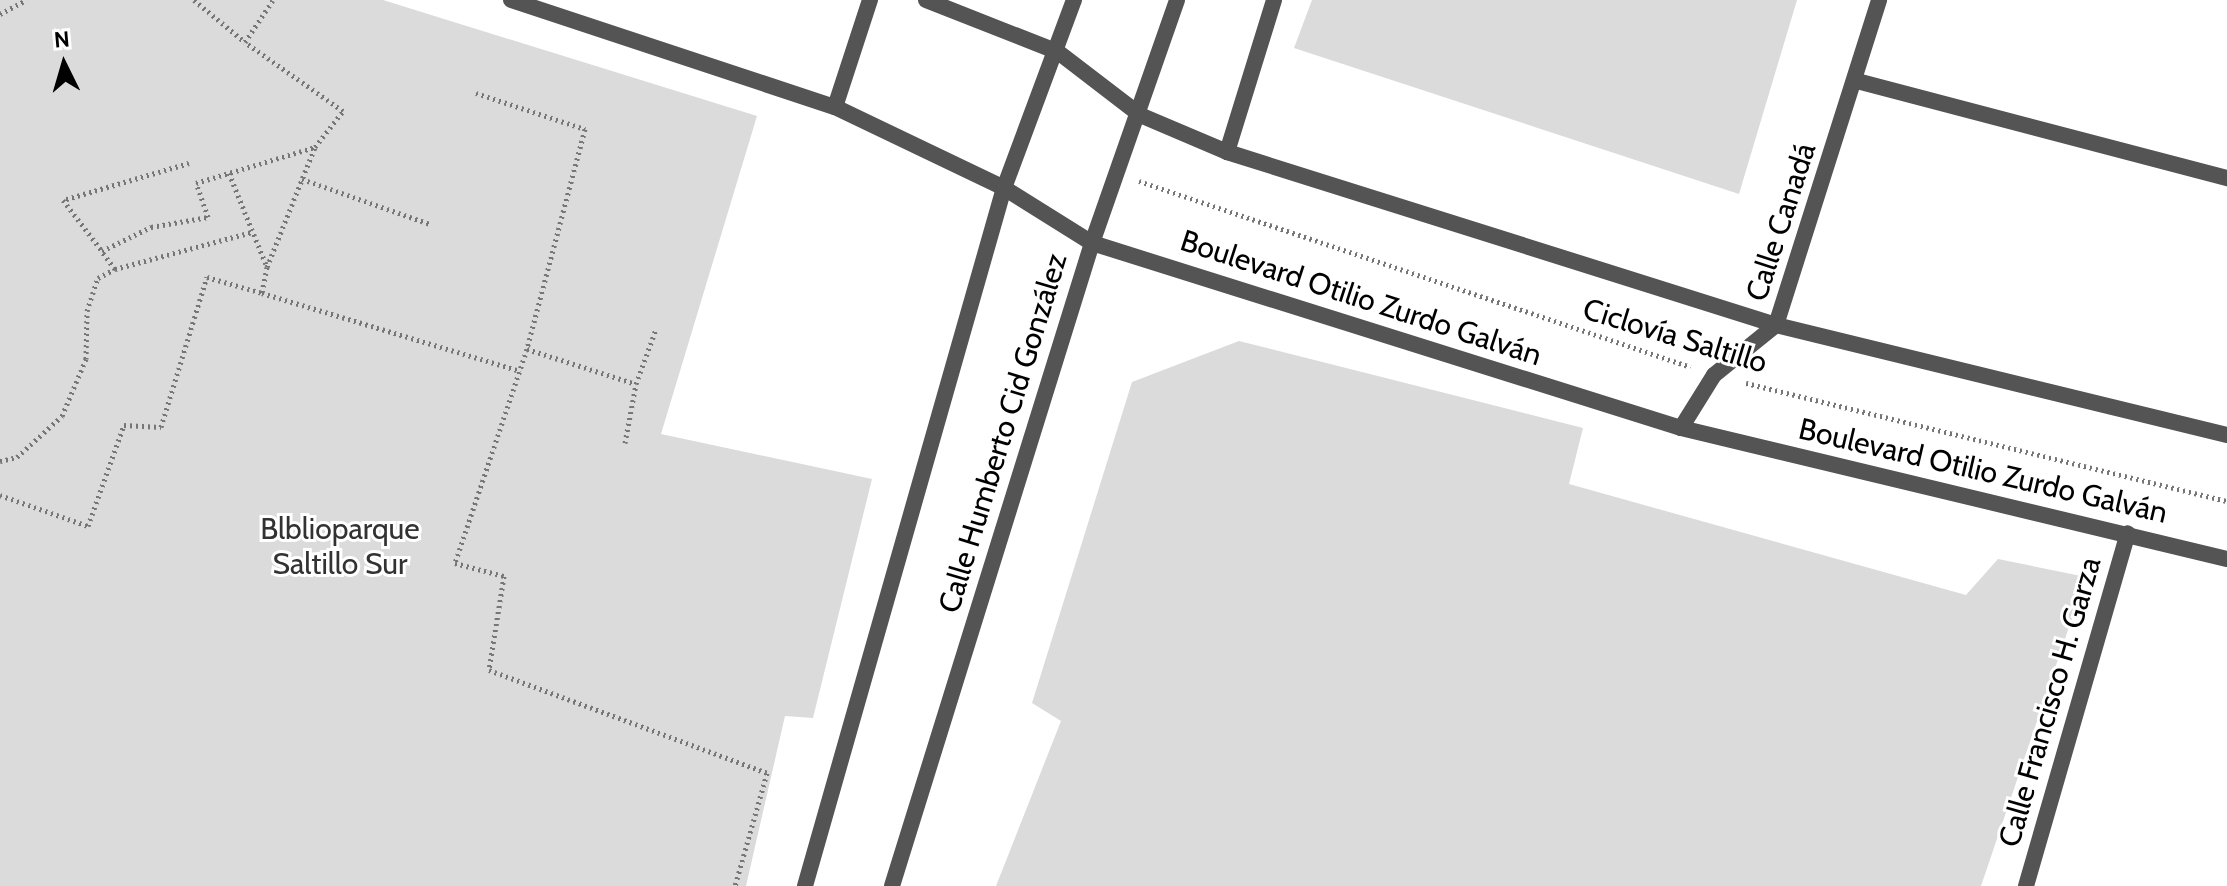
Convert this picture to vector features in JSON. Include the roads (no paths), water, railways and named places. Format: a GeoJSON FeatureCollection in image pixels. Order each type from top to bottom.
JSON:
{"type":"FeatureCollection","features":[{"type":"Feature","properties":{"kind":"street","name":"Boulevard Otilio Zurdo Galván"},"geometry":{"type":"LineString","coordinates":[[511,0],[835,107],[1004,188],[1092,243],[1681,428],[2227,559]]}},
{"type":"Feature","properties":{"kind":"street"},"geometry":{"type":"LineString","coordinates":[[835,107],[870,0]]}},
{"type":"Feature","properties":{"kind":"street"},"geometry":{"type":"LineString","coordinates":[[926,0],[1058,52],[1140,115],[1227,152],[1776,325],[2227,435]]}},
{"type":"Feature","properties":{"kind":"street"},"geometry":{"type":"LineString","coordinates":[[805,886],[1004,188],[1058,52],[1074,0]]}},
{"type":"Feature","properties":{"kind":"street","name":"Calle Humberto Cid González"},"geometry":{"type":"LineString","coordinates":[[892,886],[1092,243],[1120,174],[1177,0]]}},
{"type":"Feature","properties":{"kind":"street"},"geometry":{"type":"LineString","coordinates":[[1227,152],[1274,0]]}},
{"type":"Feature","properties":{"kind":"street","name":"Calle Canadá"},"geometry":{"type":"LineString","coordinates":[[1681,428],[1714,375],[1776,325],[1857,81],[1879,0]]}},
{"type":"Feature","properties":{"kind":"street"},"geometry":{"type":"LineString","coordinates":[[1857,81],[2227,178]]}},
{"type":"Feature","properties":{"kind":"street","name":"Calle Francisco H. Garza"},"geometry":{"type":"LineString","coordinates":[[2026,886],[2128,533]]}},
{"type":"Feature","properties":{"kind":"park label","name":"Blblioparque Saltillo Sur"},"geometry":{"type":"Point","coordinates":[340,546]}}]}
